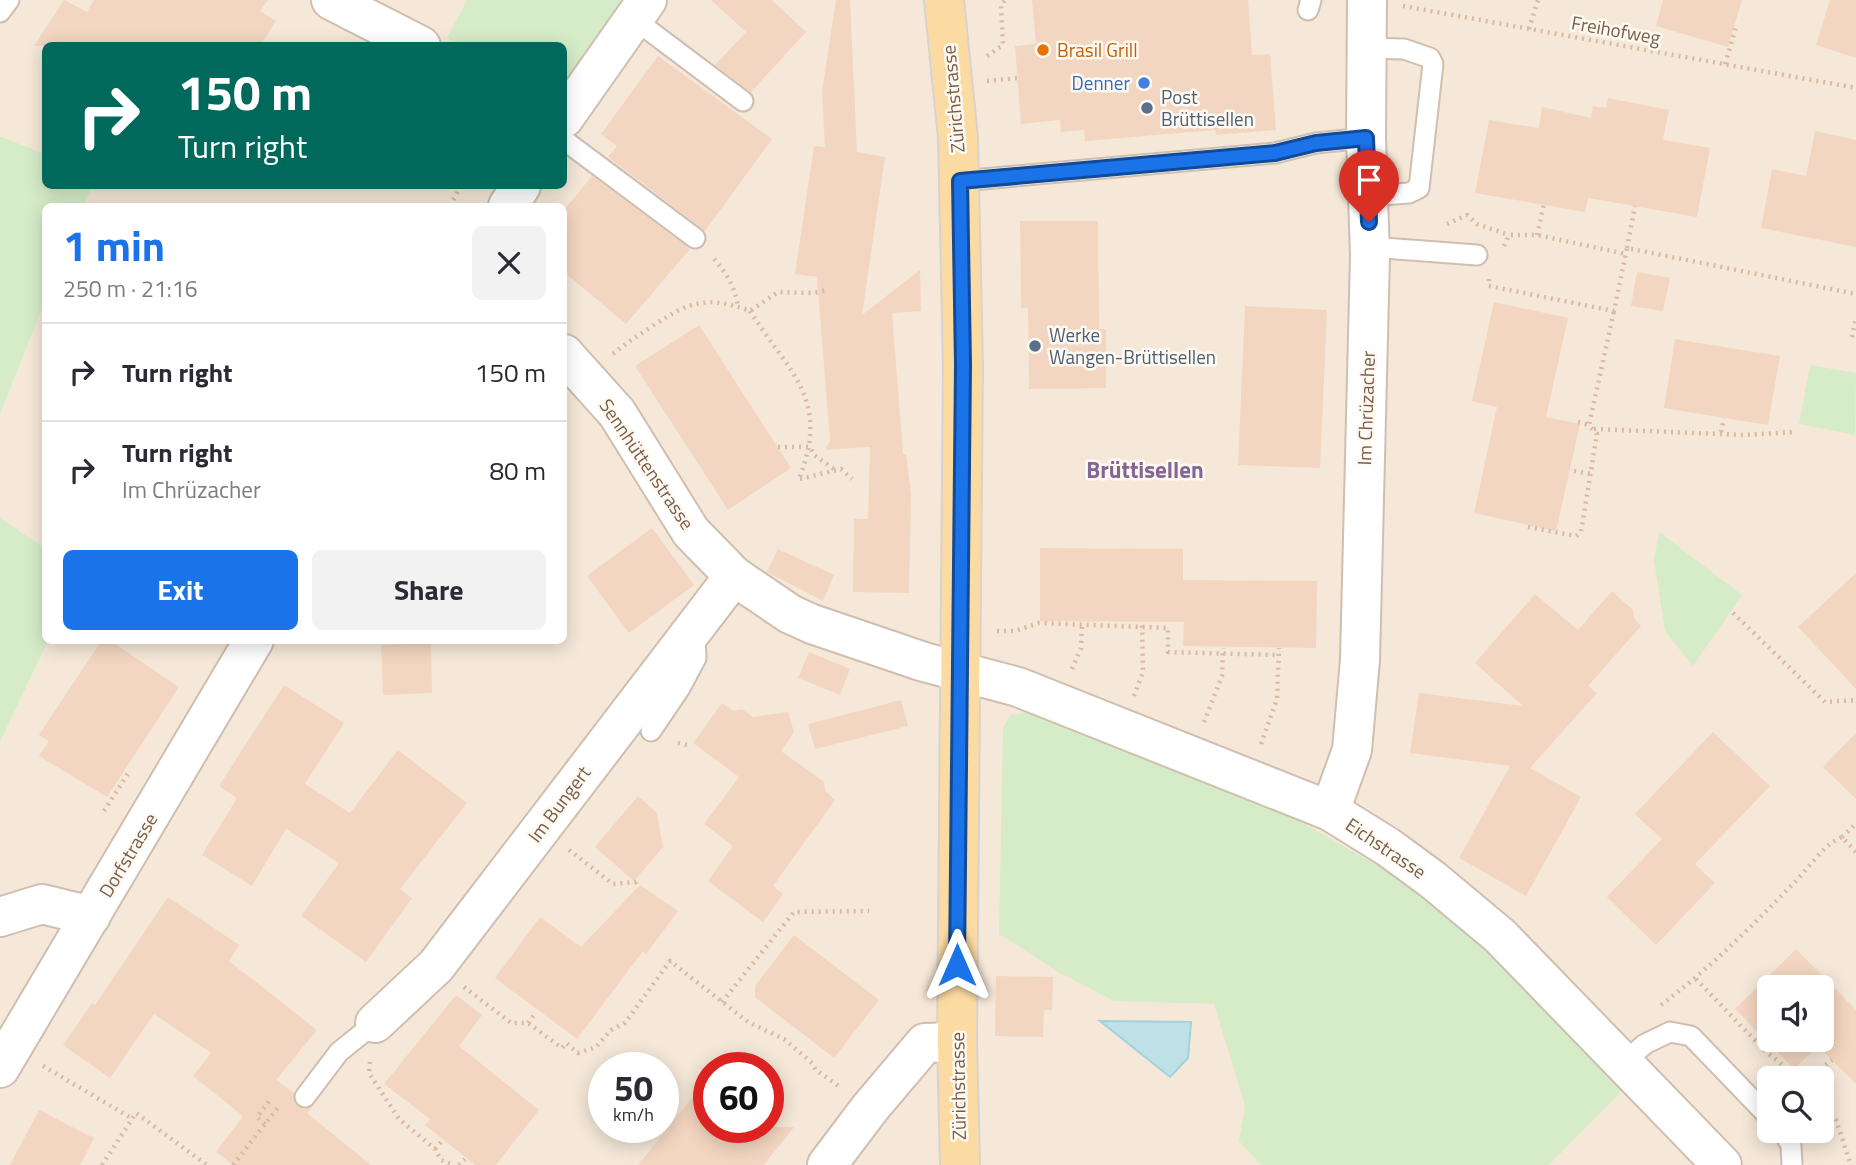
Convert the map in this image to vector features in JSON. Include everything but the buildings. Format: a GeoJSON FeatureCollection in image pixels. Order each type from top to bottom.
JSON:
{"type":"FeatureCollection","features":[{"type":"Feature","properties":{"kind":"main road","name":"Zürichstrasse"},"geometry":{"type":"LineString","coordinates":[[944,0],[960,181],[963,365],[957,1042],[960,1165]]}},
{"type":"Feature","properties":{"kind":"street"},"geometry":{"type":"LineString","coordinates":[[331,0],[413,42]]}},
{"type":"Feature","properties":{"kind":"street","name":"Im Chrüzacher"},"geometry":{"type":"LineString","coordinates":[[1330,811],[1352,750],[1360,660],[1370,247],[1366,138],[1367,48],[1381,2]]}},
{"type":"Feature","properties":{"kind":"street"},"geometry":{"type":"LineString","coordinates":[[567,114],[641,10]]}},
{"type":"Feature","properties":{"kind":"street","name":"Sennhüttenstrasse"},"geometry":{"type":"LineString","coordinates":[[575,366],[617,414],[691,533],[734,576],[790,614],[813,624],[869,645],[961,671]]}},
{"type":"Feature","properties":{"kind":"street","name":"Im Bungert"},"geometry":{"type":"LineString","coordinates":[[375,1023],[436,966],[734,576]]}},
{"type":"Feature","properties":{"kind":"street","name":"Dorfstrasse"},"geometry":{"type":"LineString","coordinates":[[0,1068],[252,644]]}},
{"type":"Feature","properties":{"kind":"street","name":"Eichstrasse"},"geometry":{"type":"LineString","coordinates":[[961,671],[1018,687],[1330,811],[1388,847],[1485,923],[1536,972],[1722,1165]]}},
{"type":"Feature","properties":{"kind":"street"},"geometry":{"type":"LineString","coordinates":[[0,917],[42,904],[91,916]]}},
{"type":"Feature","properties":{"kind":"street"},"geometry":{"type":"LineString","coordinates":[[827,1165],[870,1108],[925,1043],[957,1042]]}},
{"type":"Feature","properties":{"kind":"lane"},"geometry":{"type":"LineString","coordinates":[[0,12],[9,0]]}},
{"type":"Feature","properties":{"kind":"lane"},"geometry":{"type":"LineString","coordinates":[[641,10],[743,101]]}},
{"type":"Feature","properties":{"kind":"lane"},"geometry":{"type":"LineString","coordinates":[[1367,48],[1404,49],[1430,58],[1433,64],[1419,188],[1409,193],[1368,196]]}},
{"type":"Feature","properties":{"kind":"lane"},"geometry":{"type":"LineString","coordinates":[[960,181],[1275,153],[1316,143],[1366,138]]}},
{"type":"Feature","properties":{"kind":"lane"},"geometry":{"type":"LineString","coordinates":[[567,142],[695,238]]}},
{"type":"Feature","properties":{"kind":"lane"},"geometry":{"type":"LineString","coordinates":[[1370,247],[1477,255]]}},
{"type":"Feature","properties":{"kind":"lane"},"geometry":{"type":"LineString","coordinates":[[651,731],[680,688],[695,658],[694,625]]}},
{"type":"Feature","properties":{"kind":"lane"},"geometry":{"type":"LineString","coordinates":[[305,1097],[339,1052],[375,1023]]}},
{"type":"Feature","properties":{"kind":"lane"},"geometry":{"type":"LineString","coordinates":[[1623,1063],[1645,1044],[1670,1032],[1690,1036],[1757,1105]]}},
{"type":"Feature","properties":{"kind":"lane"},"geometry":{"type":"LineString","coordinates":[[1790,1143],[1792,1165]]}},
{"type":"Feature","properties":{"kind":"path"},"geometry":{"type":"LineString","coordinates":[[984,59],[1003,45],[1001,5],[1005,0]]}},
{"type":"Feature","properties":{"kind":"path"},"geometry":{"type":"LineString","coordinates":[[1529,29],[1538,0]]}},
{"type":"Feature","properties":{"kind":"path","name":"Freihofweg"},"geometry":{"type":"LineString","coordinates":[[1381,2],[1856,88]]}},
{"type":"Feature","properties":{"kind":"path"},"geometry":{"type":"LineString","coordinates":[[1725,64],[1737,24]]}},
{"type":"Feature","properties":{"kind":"path"},"geometry":{"type":"LineString","coordinates":[[986,81],[1018,79]]}},
{"type":"Feature","properties":{"kind":"path"},"geometry":{"type":"LineString","coordinates":[[1537,235],[1544,204]]}},
{"type":"Feature","properties":{"kind":"path"},"geometry":{"type":"LineString","coordinates":[[1591,427],[1635,206]]}},
{"type":"Feature","properties":{"kind":"path"},"geometry":{"type":"LineString","coordinates":[[1503,247],[1509,235],[1537,235],[1856,293]]}},
{"type":"Feature","properties":{"kind":"path"},"geometry":{"type":"LineString","coordinates":[[695,238],[727,274],[735,291],[738,307]]}},
{"type":"Feature","properties":{"kind":"path"},"geometry":{"type":"LineString","coordinates":[[1490,277],[1489,286],[1614,311]]}},
{"type":"Feature","properties":{"kind":"path"},"geometry":{"type":"LineString","coordinates":[[750,311],[778,292],[813,293],[827,290]]}},
{"type":"Feature","properties":{"kind":"path"},"geometry":{"type":"LineString","coordinates":[[575,366],[689,304],[738,307],[750,311],[785,358],[800,384],[810,412],[810,447],[799,479],[834,469],[841,469],[852,479]]}},
{"type":"Feature","properties":{"kind":"path"},"geometry":{"type":"LineString","coordinates":[[1852,337],[1856,318]]}},
{"type":"Feature","properties":{"kind":"path"},"geometry":{"type":"LineString","coordinates":[[1721,432],[1724,418]]}},
{"type":"Feature","properties":{"kind":"path"},"geometry":{"type":"LineString","coordinates":[[1578,422],[1591,427],[1745,435],[1795,432]]}},
{"type":"Feature","properties":{"kind":"path"},"geometry":{"type":"LineString","coordinates":[[1528,527],[1577,536],[1581,532],[1597,434],[1591,427]]}},
{"type":"Feature","properties":{"kind":"path"},"geometry":{"type":"LineString","coordinates":[[778,447],[810,447]]}},
{"type":"Feature","properties":{"kind":"path"},"geometry":{"type":"LineString","coordinates":[[810,447],[814,455],[834,469]]}},
{"type":"Feature","properties":{"kind":"path"},"geometry":{"type":"LineString","coordinates":[[1574,471],[1591,474]]}},
{"type":"Feature","properties":{"kind":"path"},"geometry":{"type":"LineString","coordinates":[[1733,613],[1825,702],[1856,700]]}},
{"type":"Feature","properties":{"kind":"path"},"geometry":{"type":"LineString","coordinates":[[995,631],[1015,631],[1039,623],[1142,625],[1168,628],[1168,652],[1223,651],[1278,655]]}},
{"type":"Feature","properties":{"kind":"path"},"geometry":{"type":"LineString","coordinates":[[1071,671],[1081,648],[1082,624]]}},
{"type":"Feature","properties":{"kind":"path"},"geometry":{"type":"LineString","coordinates":[[1130,706],[1143,672],[1142,625]]}},
{"type":"Feature","properties":{"kind":"path"},"geometry":{"type":"LineString","coordinates":[[1257,755],[1277,699],[1279,648]]}},
{"type":"Feature","properties":{"kind":"path"},"geometry":{"type":"LineString","coordinates":[[1200,733],[1222,676],[1223,651]]}},
{"type":"Feature","properties":{"kind":"path"},"geometry":{"type":"LineString","coordinates":[[104,811],[116,793]]}},
{"type":"Feature","properties":{"kind":"path"},"geometry":{"type":"LineString","coordinates":[[1657,1007],[1696,979],[1795,883],[1833,841],[1842,837],[1856,824]]}},
{"type":"Feature","properties":{"kind":"path"},"geometry":{"type":"LineString","coordinates":[[541,828],[613,884],[636,882],[638,878]]}},
{"type":"Feature","properties":{"kind":"path"},"geometry":{"type":"LineString","coordinates":[[1842,837],[1856,852]]}},
{"type":"Feature","properties":{"kind":"path"},"geometry":{"type":"LineString","coordinates":[[722,1002],[794,912],[869,911]]}},
{"type":"Feature","properties":{"kind":"path"},"geometry":{"type":"LineString","coordinates":[[436,966],[512,1023],[528,1023],[562,1048],[566,1043],[578,1052],[596,1047],[611,1030],[625,1023],[670,961],[748,1022],[784,1039],[833,1083]]}},
{"type":"Feature","properties":{"kind":"path"},"geometry":{"type":"LineString","coordinates":[[1696,979],[1764,1050],[1784,1066]]}},
{"type":"Feature","properties":{"kind":"path"},"geometry":{"type":"LineString","coordinates":[[528,1023],[536,1012]]}},
{"type":"Feature","properties":{"kind":"path"},"geometry":{"type":"LineString","coordinates":[[375,1023],[369,1073],[399,1119],[435,1149],[441,1160],[453,1165]]}},
{"type":"Feature","properties":{"kind":"path"},"geometry":{"type":"LineString","coordinates":[[1824,1066],[1832,1060]]}},
{"type":"Feature","properties":{"kind":"path"},"geometry":{"type":"LineString","coordinates":[[38,1062],[133,1119]]}},
{"type":"Feature","properties":{"kind":"path"},"geometry":{"type":"LineString","coordinates":[[265,1099],[269,1101],[257,1117],[265,1124]]}},
{"type":"Feature","properties":{"kind":"path"},"geometry":{"type":"LineString","coordinates":[[102,1165],[136,1113],[207,1165]]}},
{"type":"Feature","properties":{"kind":"path"},"geometry":{"type":"LineString","coordinates":[[1834,1118],[1851,1165]]}},
{"type":"Feature","properties":{"kind":"path"},"geometry":{"type":"LineString","coordinates":[[435,1149],[442,1141]]}},
{"type":"Feature","properties":{"kind":"path"},"geometry":{"type":"LineString","coordinates":[[459,1165],[465,1159]]}},
{"type":"Feature","properties":{"kind":"path"},"geometry":{"type":"LineString","coordinates":[[237,1161],[242,1165]]}},
{"type":"Feature","properties":{"kind":"shaded area"},"geometry":{"type":"Polygon","coordinates":[[[0,0],[1856,0],[1856,1165],[0,1165],[0,742],[47,644],[567,644],[567,203],[85,203],[91,189],[567,189],[567,42],[42,42],[42,153],[0,136],[0,0]]]}},
{"type":"Feature","properties":{"kind":"shaded area"},"geometry":{"type":"Polygon","coordinates":[[[42,309],[42,546],[0,518],[0,414],[42,309]]]}},
{"type":"Feature","properties":{"kind":"green space"},"geometry":{"type":"Polygon","coordinates":[[[467,0],[625,0],[567,82],[567,42],[455,42],[447,38],[467,0]]]}},
{"type":"Feature","properties":{"kind":"green space"},"geometry":{"type":"Polygon","coordinates":[[[0,136],[42,153],[42,189],[91,189],[85,203],[42,203],[42,309],[0,414],[0,136]]]}},
{"type":"Feature","properties":{"kind":"green space"},"geometry":{"type":"Polygon","coordinates":[[[1810,365],[1856,373],[1855,435],[1799,424],[1810,365]]]}},
{"type":"Feature","properties":{"kind":"green space"},"geometry":{"type":"Polygon","coordinates":[[[0,518],[42,546],[42,644],[47,644],[0,742],[0,518]]]}},
{"type":"Feature","properties":{"kind":"green space"},"geometry":{"type":"Polygon","coordinates":[[[1659,532],[1742,595],[1693,666],[1665,631],[1654,560],[1659,532]]]}},
{"type":"Feature","properties":{"kind":"green space"},"geometry":{"type":"Polygon","coordinates":[[[1034,711],[1267,803],[1381,867],[1477,937],[1625,1088],[1549,1165],[1261,1165],[1239,1141],[1245,1106],[1214,1004],[1114,1001],[1060,973],[999,934],[1003,727],[1011,715],[1034,711]]]}},
{"type":"Feature","properties":{"kind":"water"},"geometry":{"type":"Polygon","coordinates":[[[1100,1021],[1191,1022],[1188,1058],[1170,1077],[1100,1021]]]}},
{"type":"Feature","properties":{"kind":"place","name":"Brasil Grill"},"geometry":{"type":"Point","coordinates":[1043,50]}},
{"type":"Feature","properties":{"kind":"place","name":"Denner"},"geometry":{"type":"Point","coordinates":[1144,83]}},
{"type":"Feature","properties":{"kind":"place","name":"Post Brüttisellen"},"geometry":{"type":"Point","coordinates":[1147,108]}},
{"type":"Feature","properties":{"kind":"place","name":"Werke Wangen-Brüttisellen"},"geometry":{"type":"Point","coordinates":[1035,346]}},
{"type":"Feature","properties":{"kind":"district","name":"Brüttisellen"},"geometry":{"type":"Point","coordinates":[1145,470]}},
{"type":"Feature","properties":{"kind":"route"},"geometry":{"type":"LineString","coordinates":[[957,965],[963,365],[960,181],[1275,153],[1316,143],[1366,138],[1369,222]]}}]}
